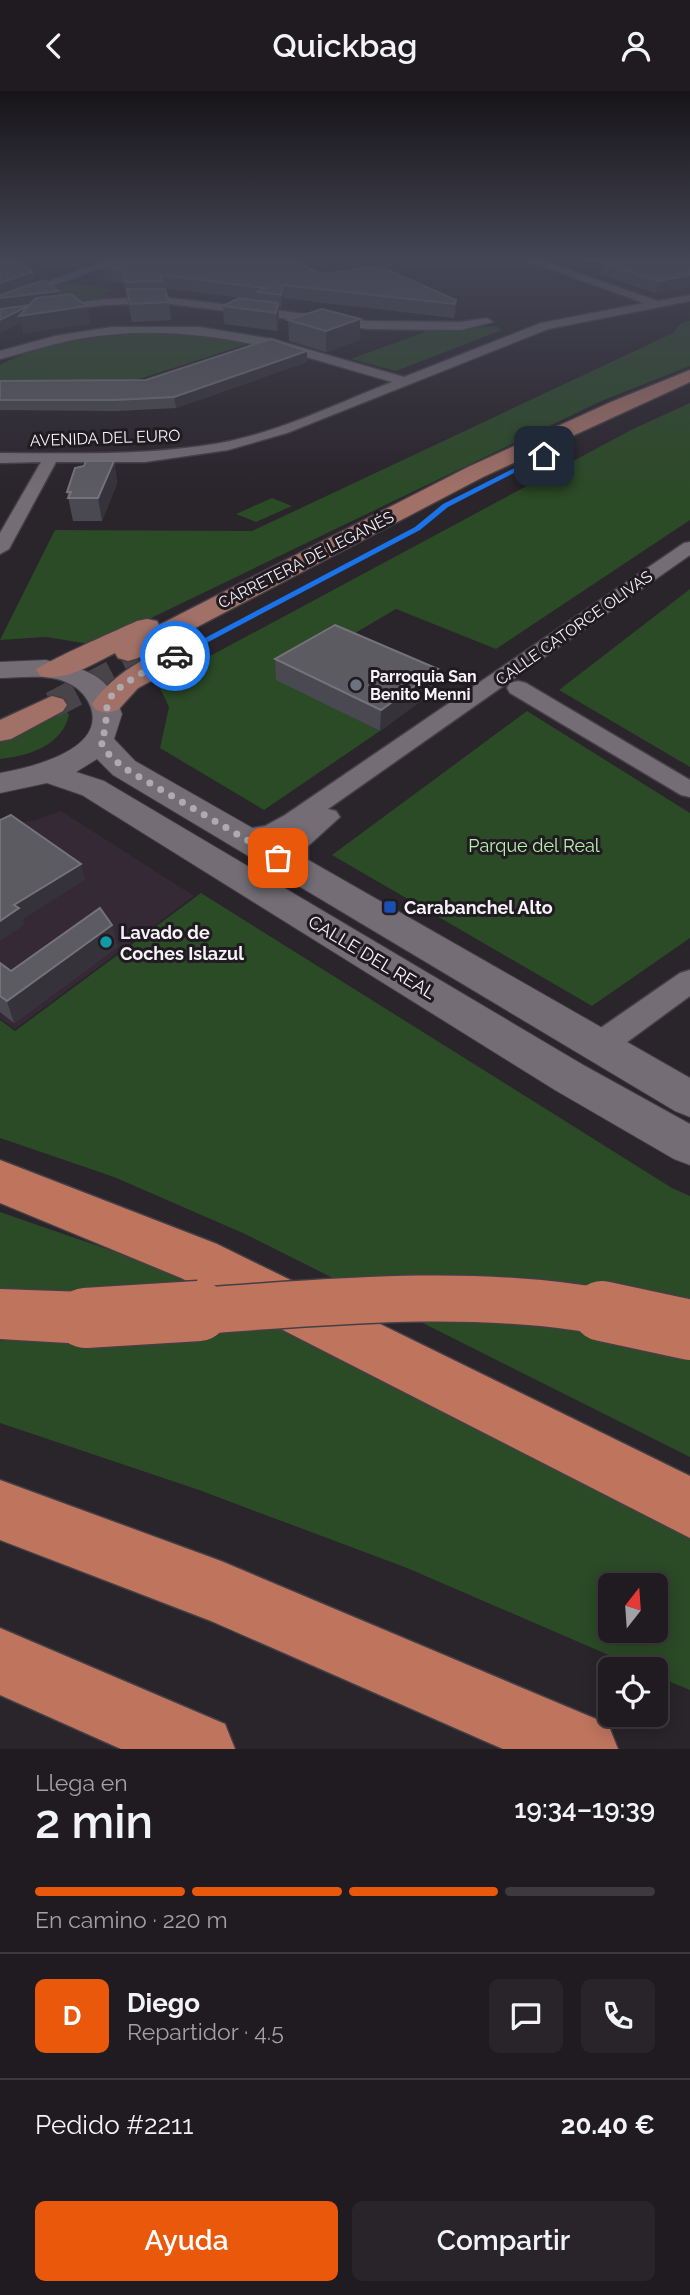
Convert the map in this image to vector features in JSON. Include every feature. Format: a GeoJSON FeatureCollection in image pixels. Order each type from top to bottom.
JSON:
{"type":"FeatureCollection","features":[{"type":"Feature","properties":{"kind":"highway"},"geometry":{"type":"LineString","coordinates":[[0,1181],[199,1261],[690,1508]]}},
{"type":"Feature","properties":{"kind":"highway"},"geometry":{"type":"LineString","coordinates":[[0,1314],[85,1318],[332,1304],[530,1302],[615,1314],[690,1330]]}},
{"type":"Feature","properties":{"kind":"highway"},"geometry":{"type":"LineString","coordinates":[[0,1510],[221,1593],[583,1749]]}},
{"type":"Feature","properties":{"kind":"highway"},"geometry":{"type":"LineString","coordinates":[[0,1661],[200,1749]]}},
{"type":"Feature","properties":{"kind":"main road"},"geometry":{"type":"LineString","coordinates":[[273,604],[417,529],[446,496],[549,437],[690,375]]}},
{"type":"Feature","properties":{"kind":"main road"},"geometry":{"type":"LineString","coordinates":[[0,732],[82,659],[420,494],[446,496],[690,388]]}},
{"type":"Feature","properties":{"kind":"main road","name":"CARRETERA DE LEGANÉS"},"geometry":{"type":"LineString","coordinates":[[134,656],[446,496]]}},
{"type":"Feature","properties":{"kind":"main road"},"geometry":{"type":"LineString","coordinates":[[107,703],[128,682],[201,643]]}},
{"type":"Feature","properties":{"kind":"main road"},"geometry":{"type":"LineString","coordinates":[[0,716],[48,690]]}},
{"type":"Feature","properties":{"kind":"street"},"geometry":{"type":"LineString","coordinates":[[0,355],[62,337]]}},
{"type":"Feature","properties":{"kind":"street"},"geometry":{"type":"LineString","coordinates":[[241,337],[404,381]]}},
{"type":"Feature","properties":{"kind":"street","name":"AVENIDA DEL EURO"},"geometry":{"type":"LineString","coordinates":[[0,458],[145,457],[223,447],[282,430],[513,337]]}},
{"type":"Feature","properties":{"kind":"street"},"geometry":{"type":"LineString","coordinates":[[248,351],[269,343]]}},
{"type":"Feature","properties":{"kind":"street"},"geometry":{"type":"LineString","coordinates":[[0,549],[7,523],[51,458]]}},
{"type":"Feature","properties":{"kind":"street","name":"CALLE CATORCE OLIVAS"},"geometry":{"type":"LineString","coordinates":[[244,837],[271,833],[294,821],[690,547]]}},
{"type":"Feature","properties":{"kind":"street","name":"CALLE CATORCE OLIVAS"},"geometry":{"type":"LineString","coordinates":[[295,869],[295,845],[309,829],[518,688],[690,565]]}},
{"type":"Feature","properties":{"kind":"street"},"geometry":{"type":"LineString","coordinates":[[0,670],[15,667],[48,690],[71,674],[100,692],[107,703],[107,725],[100,741],[82,758],[52,774],[0,783]]}},
{"type":"Feature","properties":{"kind":"street"},"geometry":{"type":"LineString","coordinates":[[518,688],[690,790]]}},
{"type":"Feature","properties":{"kind":"street","name":"CALLE DEL REAL"},"geometry":{"type":"LineString","coordinates":[[100,741],[110,756],[124,768],[690,1099]]}},
{"type":"Feature","properties":{"kind":"street","name":"CALLE DEL REAL"},"geometry":{"type":"LineString","coordinates":[[52,774],[93,788],[570,1078],[690,1146]]}},
{"type":"Feature","properties":{"kind":"street"},"geometry":{"type":"LineString","coordinates":[[597,1047],[690,981]]}},
{"type":"Feature","properties":{"kind":"shaded area"},"geometry":{"type":"Polygon","coordinates":[[[61,811],[194,896],[15,1029],[0,1018],[0,826],[36,820],[61,811]]]}},
{"type":"Feature","properties":{"kind":"green space"},"geometry":{"type":"Polygon","coordinates":[[[99,337],[211,337],[248,344],[133,381],[0,380],[0,365],[39,349],[99,337]]]}},
{"type":"Feature","properties":{"kind":"green space"},"geometry":{"type":"Polygon","coordinates":[[[410,337],[483,337],[396,371],[351,359],[410,337]]]}},
{"type":"Feature","properties":{"kind":"green space"},"geometry":{"type":"Polygon","coordinates":[[[664,337],[690,337],[690,366],[599,402],[95,645],[46,637],[0,640],[55,530],[252,531],[664,337]]]}},
{"type":"Feature","properties":{"kind":"green space"},"geometry":{"type":"Polygon","coordinates":[[[690,403],[690,520],[496,649],[396,609],[277,679],[380,731],[264,810],[160,748],[169,707],[158,684],[631,430],[690,403]]]}},
{"type":"Feature","properties":{"kind":"green space"},"geometry":{"type":"Polygon","coordinates":[[[272,498],[292,506],[256,522],[236,514],[272,498]]]}},
{"type":"Feature","properties":{"kind":"green space"},"geometry":{"type":"Polygon","coordinates":[[[690,589],[690,767],[559,690],[690,589]]]}},
{"type":"Feature","properties":{"kind":"green space"},"geometry":{"type":"Polygon","coordinates":[[[65,709],[69,715],[65,726],[51,742],[32,752],[0,759],[0,742],[65,709]]]}},
{"type":"Feature","properties":{"kind":"green space","name":"Parque del Real"},"geometry":{"type":"Polygon","coordinates":[[[527,711],[690,813],[690,938],[592,1006],[332,855],[527,711]]]}},
{"type":"Feature","properties":{"kind":"green space"},"geometry":{"type":"Polygon","coordinates":[[[201,893],[672,1188],[690,1196],[690,1457],[245,1234],[114,1177],[0,1138],[0,1020],[15,1031],[201,893]]]}},
{"type":"Feature","properties":{"kind":"green space"},"geometry":{"type":"Polygon","coordinates":[[[0,1212],[139,1260],[328,1346],[690,1538],[690,1690],[668,1681],[668,1657],[613,1657],[407,1568],[199,1490],[0,1423],[0,1341],[90,1341],[87,1291],[0,1291],[0,1212]]]}},
{"type":"Feature","properties":{"kind":"building"},"geometry":{"type":"Polygon","coordinates":[[[271,339],[307,351],[174,397],[0,400],[0,381],[146,380],[271,339]]]}},
{"type":"Feature","properties":{"kind":"building"},"geometry":{"type":"Polygon","coordinates":[[[86,461],[114,461],[98,498],[68,498],[71,492],[67,492],[75,468],[84,466],[86,461]]]}},
{"type":"Feature","properties":{"kind":"building"},"geometry":{"type":"Polygon","coordinates":[[[335,625],[438,669],[381,710],[275,659],[335,625]]]}},
{"type":"Feature","properties":{"kind":"building"},"geometry":{"type":"Polygon","coordinates":[[[11,815],[81,864],[14,905],[19,908],[0,921],[0,820],[11,815]]]}},
{"type":"Feature","properties":{"kind":"building"},"geometry":{"type":"Polygon","coordinates":[[[100,908],[112,925],[7,1001],[0,996],[0,963],[11,971],[100,908]]]}},
{"type":"Feature","properties":{"kind":"tunnel"},"geometry":{"type":"LineString","coordinates":[[52,705],[139,660]]}},
{"type":"Feature","properties":{"kind":"way so far"},"geometry":{"type":"LineString","coordinates":[[175,656],[128,682],[107,703],[107,725],[100,741],[104,749],[124,768],[278,858]]}},
{"type":"Feature","properties":{"kind":"place","name":"Parroquia San Benito Menni"},"geometry":{"type":"Point","coordinates":[356,685]}},
{"type":"Feature","properties":{"kind":"place","name":"Carabanchel Alto"},"geometry":{"type":"Point","coordinates":[390,907]}},
{"type":"Feature","properties":{"kind":"place","name":"Lavado de Coches Islazul"},"geometry":{"type":"Point","coordinates":[106,942]}},
{"type":"Feature","properties":{"kind":"route"},"geometry":{"type":"LineString","coordinates":[[175,656],[417,529],[439,513],[445,505],[544,456]]}}]}
